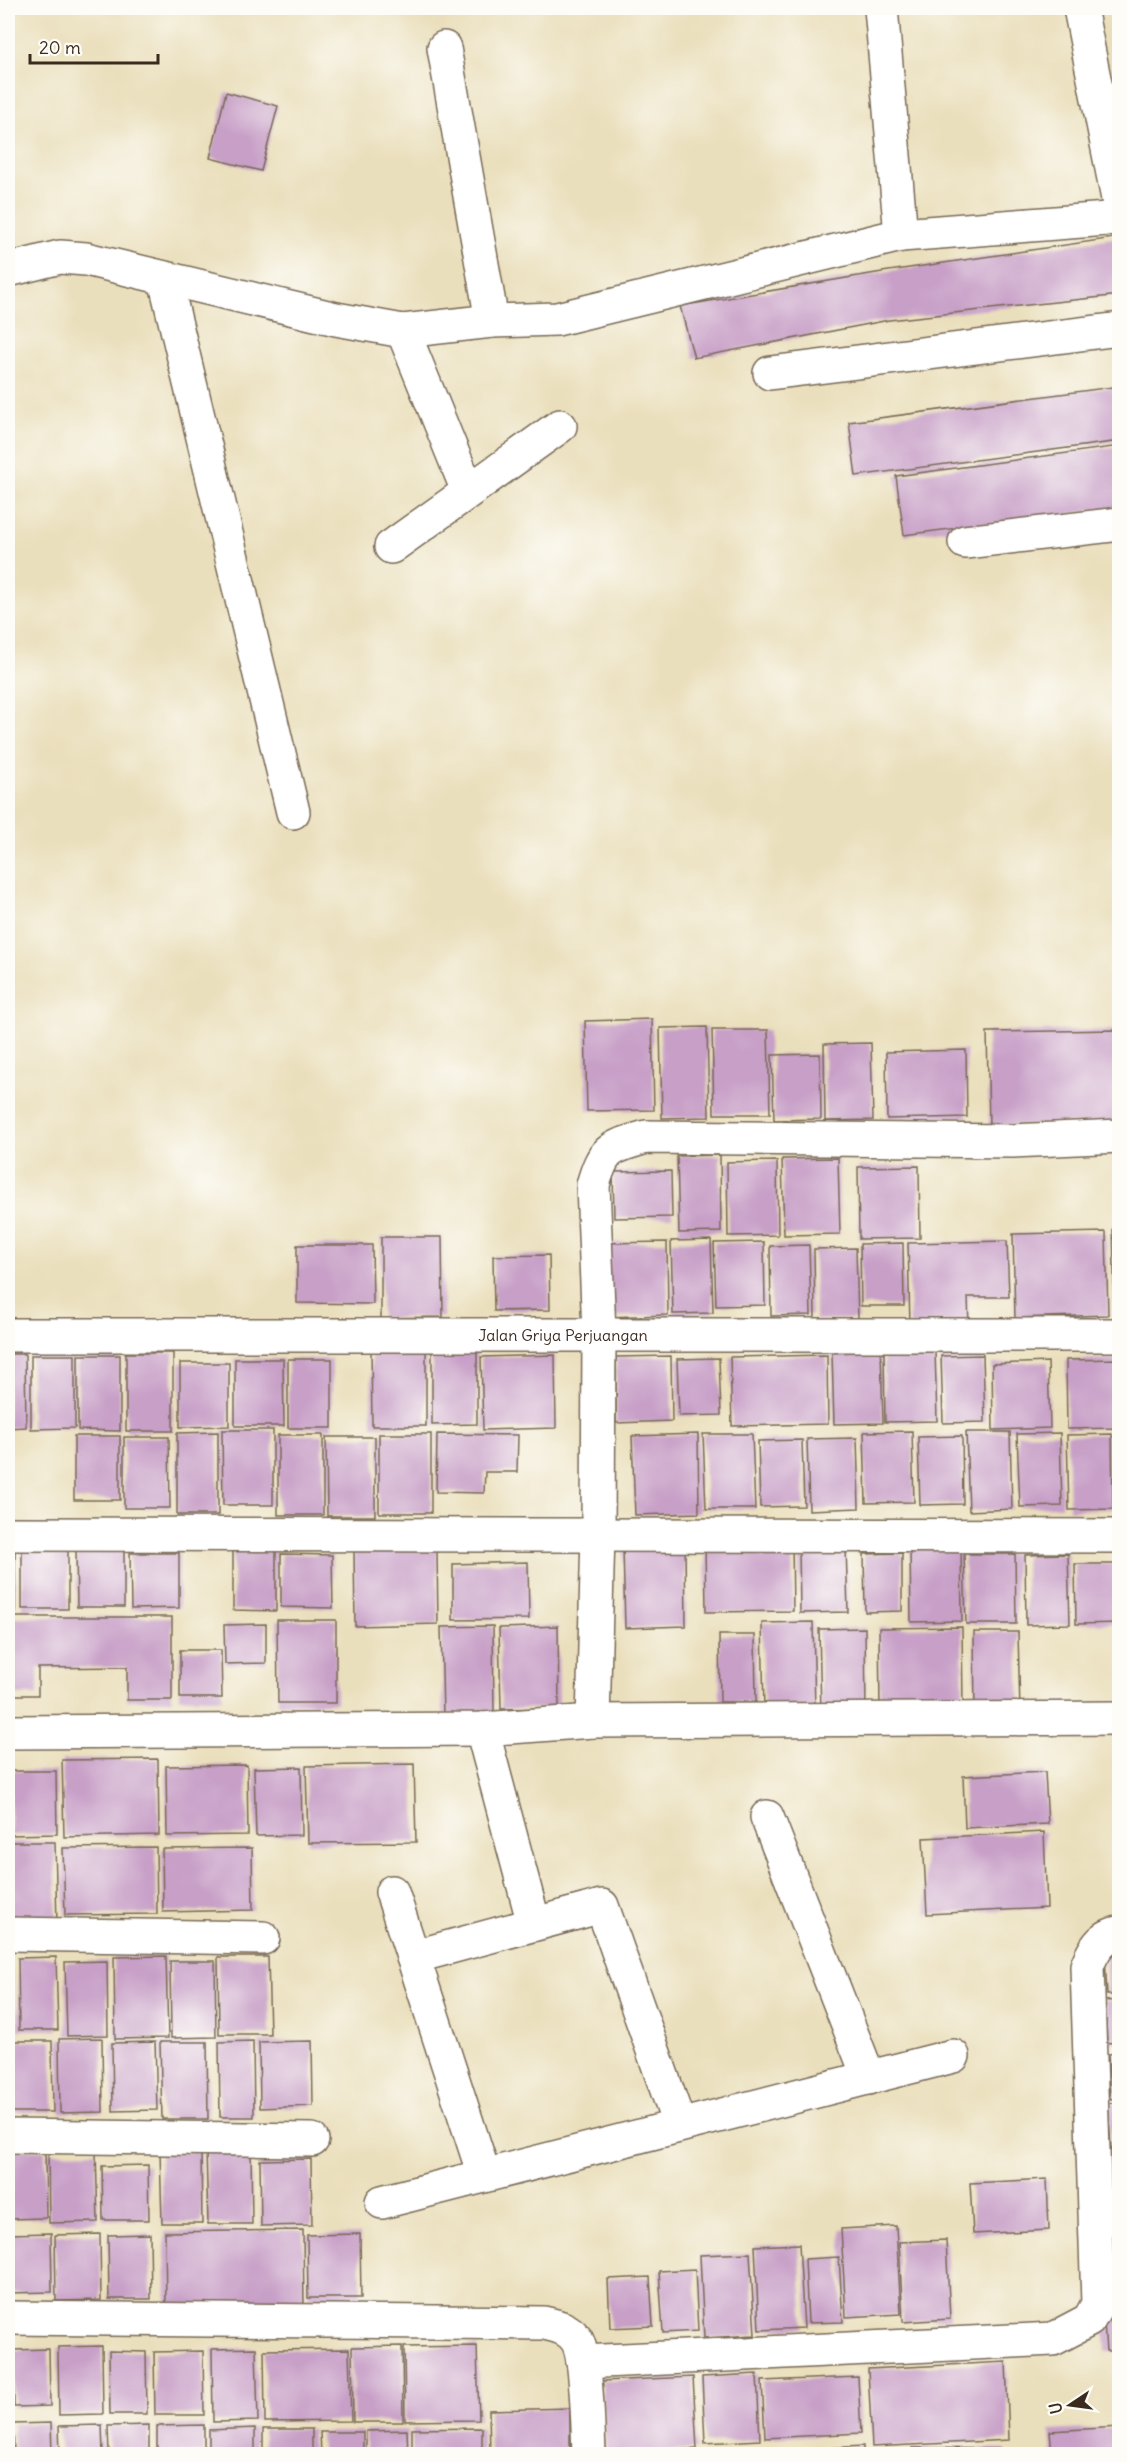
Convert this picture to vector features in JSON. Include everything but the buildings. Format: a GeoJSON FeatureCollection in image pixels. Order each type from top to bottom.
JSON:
{"type":"FeatureCollection","features":[{"type":"Feature","properties":{"kind":"street"},"geometry":{"type":"LineString","coordinates":[[881,8],[902,235]]}},
{"type":"Feature","properties":{"kind":"street"},"geometry":{"type":"LineString","coordinates":[[1080,8],[1119,209]]}},
{"type":"Feature","properties":{"kind":"street"},"geometry":{"type":"LineString","coordinates":[[444,48],[492,321]]}},
{"type":"Feature","properties":{"kind":"street"},"geometry":{"type":"LineString","coordinates":[[8,270],[60,257],[86,259],[325,317],[402,331],[492,321],[557,319],[902,235],[1119,218]]}},
{"type":"Feature","properties":{"kind":"street"},"geometry":{"type":"LineString","coordinates":[[165,279],[293,812]]}},
{"type":"Feature","properties":{"kind":"street"},"geometry":{"type":"LineString","coordinates":[[770,373],[1119,329]]}},
{"type":"Feature","properties":{"kind":"street"},"geometry":{"type":"LineString","coordinates":[[402,331],[468,491]]}},
{"type":"Feature","properties":{"kind":"street"},"geometry":{"type":"LineString","coordinates":[[391,548],[560,426]]}},
{"type":"Feature","properties":{"kind":"street"},"geometry":{"type":"LineString","coordinates":[[965,542],[1119,524]]}},
{"type":"Feature","properties":{"kind":"street"},"geometry":{"type":"LineString","coordinates":[[593,1721],[598,1534],[599,1333],[593,1185],[599,1166],[606,1154],[614,1146],[646,1137],[1012,1140],[1119,1136]]}},
{"type":"Feature","properties":{"kind":"street","name":"Jalan Griya Perjuangan"},"geometry":{"type":"LineString","coordinates":[[8,1335],[599,1333],[1119,1335]]}},
{"type":"Feature","properties":{"kind":"street"},"geometry":{"type":"LineString","coordinates":[[8,1534],[1119,1536]]}},
{"type":"Feature","properties":{"kind":"street"},"geometry":{"type":"LineString","coordinates":[[8,1732],[482,1729],[593,1721],[1119,1718]]}},
{"type":"Feature","properties":{"kind":"street"},"geometry":{"type":"LineString","coordinates":[[482,1729],[534,1924]]}},
{"type":"Feature","properties":{"kind":"street"},"geometry":{"type":"LineString","coordinates":[[767,1818],[869,2078]]}},
{"type":"Feature","properties":{"kind":"street"},"geometry":{"type":"LineString","coordinates":[[392,1892],[484,2175]]}},
{"type":"Feature","properties":{"kind":"street"},"geometry":{"type":"LineString","coordinates":[[413,1957],[602,1906],[679,2124]]}},
{"type":"Feature","properties":{"kind":"street"},"geometry":{"type":"LineString","coordinates":[[583,2362],[1053,2339],[1089,2320],[1098,2304],[1087,1966],[1095,1947],[1119,1933]]}},
{"type":"Feature","properties":{"kind":"street"},"geometry":{"type":"LineString","coordinates":[[8,1934],[263,1938]]}},
{"type":"Feature","properties":{"kind":"street"},"geometry":{"type":"LineString","coordinates":[[382,2202],[679,2124],[953,2056]]}},
{"type":"Feature","properties":{"kind":"street"},"geometry":{"type":"LineString","coordinates":[[8,2136],[312,2140]]}},
{"type":"Feature","properties":{"kind":"street"},"geometry":{"type":"LineString","coordinates":[[8,2318],[544,2323],[565,2328],[578,2340],[583,2362],[589,2454]]}}]}
